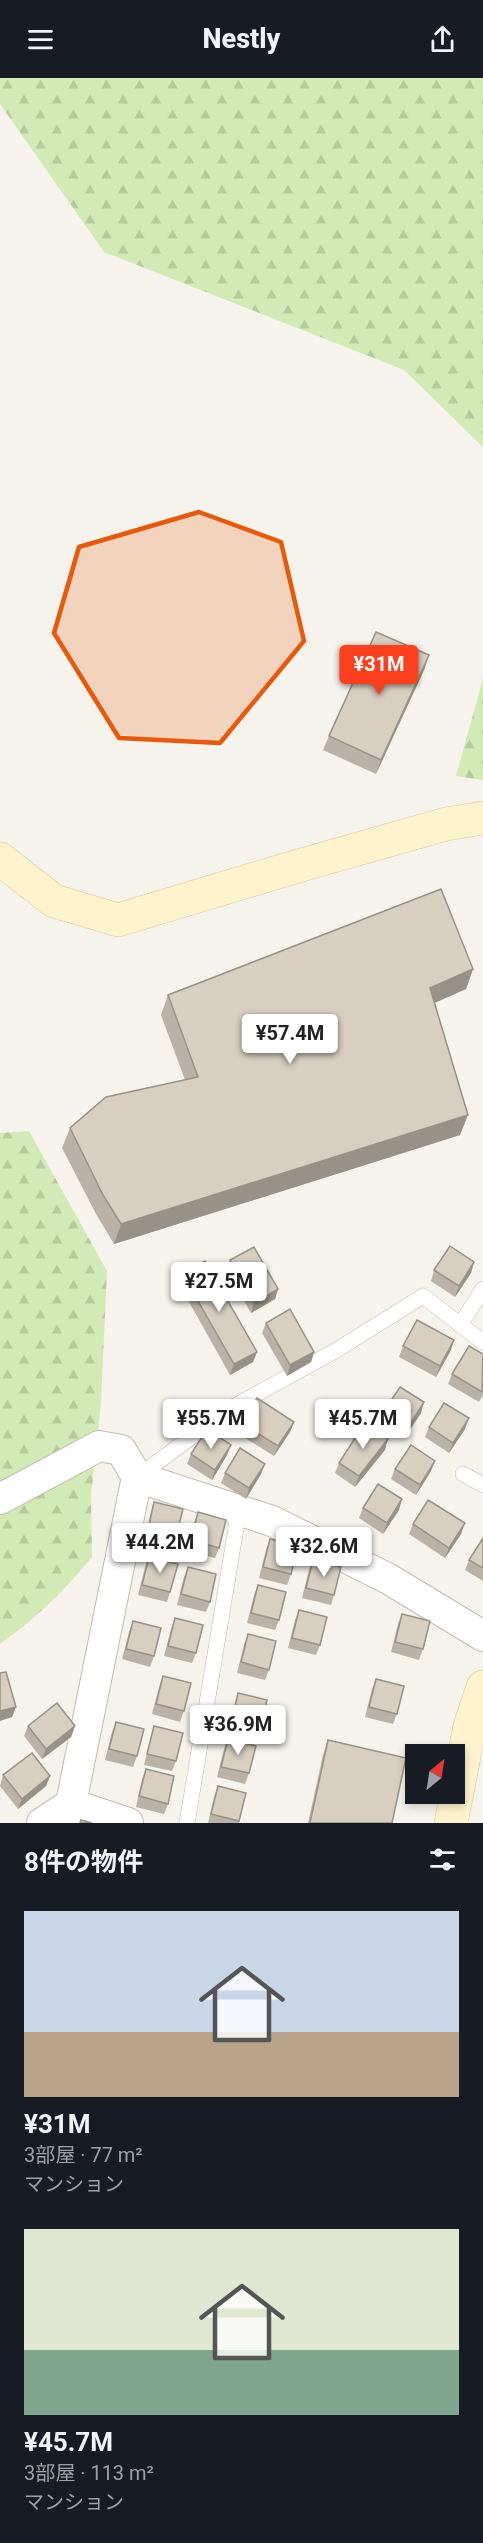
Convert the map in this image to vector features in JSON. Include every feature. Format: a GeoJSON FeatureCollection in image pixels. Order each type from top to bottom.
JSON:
{"type":"FeatureCollection","features":[{"type":"Feature","properties":{"kind":"street"},"geometry":{"type":"LineString","coordinates":[[0,859],[54,902],[118,920],[446,824],[483,818]]}},
{"type":"Feature","properties":{"kind":"street"},"geometry":{"type":"LineString","coordinates":[[0,1499],[99,1446],[121,1449],[137,1478],[69,1814]]}},
{"type":"Feature","properties":{"kind":"street"},"geometry":{"type":"LineString","coordinates":[[137,1478],[272,1521],[387,1578],[483,1636]]}},
{"type":"Feature","properties":{"kind":"street"},"geometry":{"type":"LineString","coordinates":[[451,1823],[470,1726],[483,1687]]}},
{"type":"Feature","properties":{"kind":"street"},"geometry":{"type":"LineString","coordinates":[[42,1823],[69,1814],[128,1823]]}},
{"type":"Feature","properties":{"kind":"lane"},"geometry":{"type":"LineString","coordinates":[[460,1325],[483,1289]]}},
{"type":"Feature","properties":{"kind":"lane"},"geometry":{"type":"LineString","coordinates":[[137,1478],[231,1408],[335,1351],[423,1296],[483,1342]]}},
{"type":"Feature","properties":{"kind":"lane"},"geometry":{"type":"LineString","coordinates":[[463,1474],[483,1485]]}},
{"type":"Feature","properties":{"kind":"lane"},"geometry":{"type":"LineString","coordinates":[[187,1823],[238,1510]]}},
{"type":"Feature","properties":{"kind":"highlighted area"},"geometry":{"type":"Polygon","coordinates":[[[199,512],[281,542],[304,641],[220,743],[119,738],[54,633],[79,547],[199,512]]]}},
{"type":"Feature","properties":{"kind":"green space"},"geometry":{"type":"Polygon","coordinates":[[[0,78],[483,78],[483,447],[404,370],[104,252],[0,104],[0,78]]]}},
{"type":"Feature","properties":{"kind":"green space"},"geometry":{"type":"Polygon","coordinates":[[[483,678],[483,780],[456,776],[483,678]]]}},
{"type":"Feature","properties":{"kind":"green space"},"geometry":{"type":"Polygon","coordinates":[[[29,1131],[107,1271],[101,1403],[91,1495],[92,1557],[49,1604],[0,1644],[0,1133],[29,1131]]]}},
{"type":"Feature","properties":{"kind":"building"},"geometry":{"type":"Polygon","coordinates":[[[376,632],[429,655],[381,760],[329,736],[376,632]]]}},
{"type":"Feature","properties":{"kind":"building"},"geometry":{"type":"Polygon","coordinates":[[[441,889],[473,969],[430,988],[468,1115],[121,1224],[103,1195],[70,1128],[106,1097],[198,1077],[168,995],[441,889]]]}},
{"type":"Feature","properties":{"kind":"building"},"geometry":{"type":"Polygon","coordinates":[[[450,1246],[474,1262],[459,1286],[434,1270],[450,1246]]]}},
{"type":"Feature","properties":{"kind":"building"},"geometry":{"type":"Polygon","coordinates":[[[254,1247],[278,1289],[254,1303],[230,1260],[254,1247]]]}},
{"type":"Feature","properties":{"kind":"building"},"geometry":{"type":"Polygon","coordinates":[[[205,1261],[257,1352],[234,1364],[182,1273],[205,1261]]]}},
{"type":"Feature","properties":{"kind":"building"},"geometry":{"type":"Polygon","coordinates":[[[290,1309],[314,1352],[290,1365],[266,1323],[290,1309]]]}},
{"type":"Feature","properties":{"kind":"building"},"geometry":{"type":"Polygon","coordinates":[[[417,1320],[454,1340],[440,1366],[403,1346],[417,1320]]]}},
{"type":"Feature","properties":{"kind":"building"},"geometry":{"type":"Polygon","coordinates":[[[469,1346],[483,1354],[482,1392],[452,1374],[469,1346]]]}},
{"type":"Feature","properties":{"kind":"building"},"geometry":{"type":"Polygon","coordinates":[[[400,1387],[424,1402],[409,1426],[384,1411],[400,1387]]]}},
{"type":"Feature","properties":{"kind":"building"},"geometry":{"type":"Polygon","coordinates":[[[257,1398],[294,1422],[278,1446],[241,1423],[257,1398]]]}},
{"type":"Feature","properties":{"kind":"building"},"geometry":{"type":"Polygon","coordinates":[[[444,1403],[469,1418],[453,1443],[429,1427],[444,1403]]]}},
{"type":"Feature","properties":{"kind":"building"},"geometry":{"type":"Polygon","coordinates":[[[364,1424],[388,1439],[359,1476],[339,1463],[364,1424]]]}},
{"type":"Feature","properties":{"kind":"building"},"geometry":{"type":"Polygon","coordinates":[[[207,1429],[231,1445],[215,1470],[191,1454],[207,1429]]]}},
{"type":"Feature","properties":{"kind":"building"},"geometry":{"type":"Polygon","coordinates":[[[411,1445],[435,1461],[420,1485],[395,1469],[411,1445]]]}},
{"type":"Feature","properties":{"kind":"building"},"geometry":{"type":"Polygon","coordinates":[[[240,1448],[265,1464],[249,1488],[225,1473],[240,1448]]]}},
{"type":"Feature","properties":{"kind":"building"},"geometry":{"type":"Polygon","coordinates":[[[378,1484],[402,1499],[387,1523],[363,1508],[378,1484]]]}},
{"type":"Feature","properties":{"kind":"building"},"geometry":{"type":"Polygon","coordinates":[[[428,1500],[465,1523],[449,1548],[413,1524],[428,1500]]]}},
{"type":"Feature","properties":{"kind":"building"},"geometry":{"type":"Polygon","coordinates":[[[154,1502],[183,1509],[176,1537],[148,1530],[154,1502]]]}},
{"type":"Feature","properties":{"kind":"building"},"geometry":{"type":"Polygon","coordinates":[[[198,1512],[226,1520],[219,1548],[191,1540],[198,1512]]]}},
{"type":"Feature","properties":{"kind":"building"},"geometry":{"type":"Polygon","coordinates":[[[483,1538],[483,1568],[469,1560],[483,1538]]]}},
{"type":"Feature","properties":{"kind":"building"},"geometry":{"type":"Polygon","coordinates":[[[270,1539],[298,1546],[291,1574],[263,1567],[270,1539]]]}},
{"type":"Feature","properties":{"kind":"building"},"geometry":{"type":"Polygon","coordinates":[[[149,1557],[178,1564],[170,1592],[142,1585],[149,1557]]]}},
{"type":"Feature","properties":{"kind":"building"},"geometry":{"type":"Polygon","coordinates":[[[313,1560],[341,1567],[334,1595],[306,1588],[313,1560]]]}},
{"type":"Feature","properties":{"kind":"building"},"geometry":{"type":"Polygon","coordinates":[[[188,1567],[216,1574],[210,1602],[181,1594],[188,1567]]]}},
{"type":"Feature","properties":{"kind":"building"},"geometry":{"type":"Polygon","coordinates":[[[258,1585],[286,1592],[279,1620],[251,1613],[258,1585]]]}},
{"type":"Feature","properties":{"kind":"building"},"geometry":{"type":"Polygon","coordinates":[[[299,1610],[327,1617],[320,1645],[292,1638],[299,1610]]]}},
{"type":"Feature","properties":{"kind":"building"},"geometry":{"type":"Polygon","coordinates":[[[402,1614],[430,1621],[423,1649],[395,1642],[402,1614]]]}},
{"type":"Feature","properties":{"kind":"building"},"geometry":{"type":"Polygon","coordinates":[[[175,1618],[203,1625],[196,1653],[168,1646],[175,1618]]]}},
{"type":"Feature","properties":{"kind":"building"},"geometry":{"type":"Polygon","coordinates":[[[133,1621],[161,1628],[154,1656],[126,1649],[133,1621]]]}},
{"type":"Feature","properties":{"kind":"building"},"geometry":{"type":"Polygon","coordinates":[[[248,1634],[276,1641],[269,1670],[241,1662],[248,1634]]]}},
{"type":"Feature","properties":{"kind":"building"},"geometry":{"type":"Polygon","coordinates":[[[6,1672],[16,1707],[0,1711],[0,1673],[6,1672]]]}},
{"type":"Feature","properties":{"kind":"building"},"geometry":{"type":"Polygon","coordinates":[[[163,1676],[191,1683],[184,1711],[156,1704],[163,1676]]]}},
{"type":"Feature","properties":{"kind":"building"},"geometry":{"type":"Polygon","coordinates":[[[376,1679],[404,1686],[397,1714],[369,1707],[376,1679]]]}},
{"type":"Feature","properties":{"kind":"building"},"geometry":{"type":"Polygon","coordinates":[[[238,1693],[267,1700],[260,1727],[232,1720],[238,1693]]]}},
{"type":"Feature","properties":{"kind":"building"},"geometry":{"type":"Polygon","coordinates":[[[57,1703],[75,1726],[46,1749],[28,1726],[57,1703]]]}},
{"type":"Feature","properties":{"kind":"building"},"geometry":{"type":"Polygon","coordinates":[[[116,1722],[144,1729],[137,1756],[109,1749],[116,1722]]]}},
{"type":"Feature","properties":{"kind":"building"},"geometry":{"type":"Polygon","coordinates":[[[154,1726],[183,1733],[176,1761],[147,1754],[154,1726]]]}},
{"type":"Feature","properties":{"kind":"building"},"geometry":{"type":"Polygon","coordinates":[[[228,1739],[256,1746],[249,1773],[221,1767],[228,1739]]]}},
{"type":"Feature","properties":{"kind":"building"},"geometry":{"type":"Polygon","coordinates":[[[328,1740],[405,1758],[392,1823],[310,1823],[328,1740]]]}},
{"type":"Feature","properties":{"kind":"building"},"geometry":{"type":"Polygon","coordinates":[[[32,1753],[50,1776],[22,1799],[3,1775],[32,1753]]]}},
{"type":"Feature","properties":{"kind":"building"},"geometry":{"type":"Polygon","coordinates":[[[146,1769],[174,1776],[168,1804],[139,1796],[146,1769]]]}},
{"type":"Feature","properties":{"kind":"building"},"geometry":{"type":"Polygon","coordinates":[[[218,1786],[246,1793],[239,1821],[211,1814],[218,1786]]]}}]}
